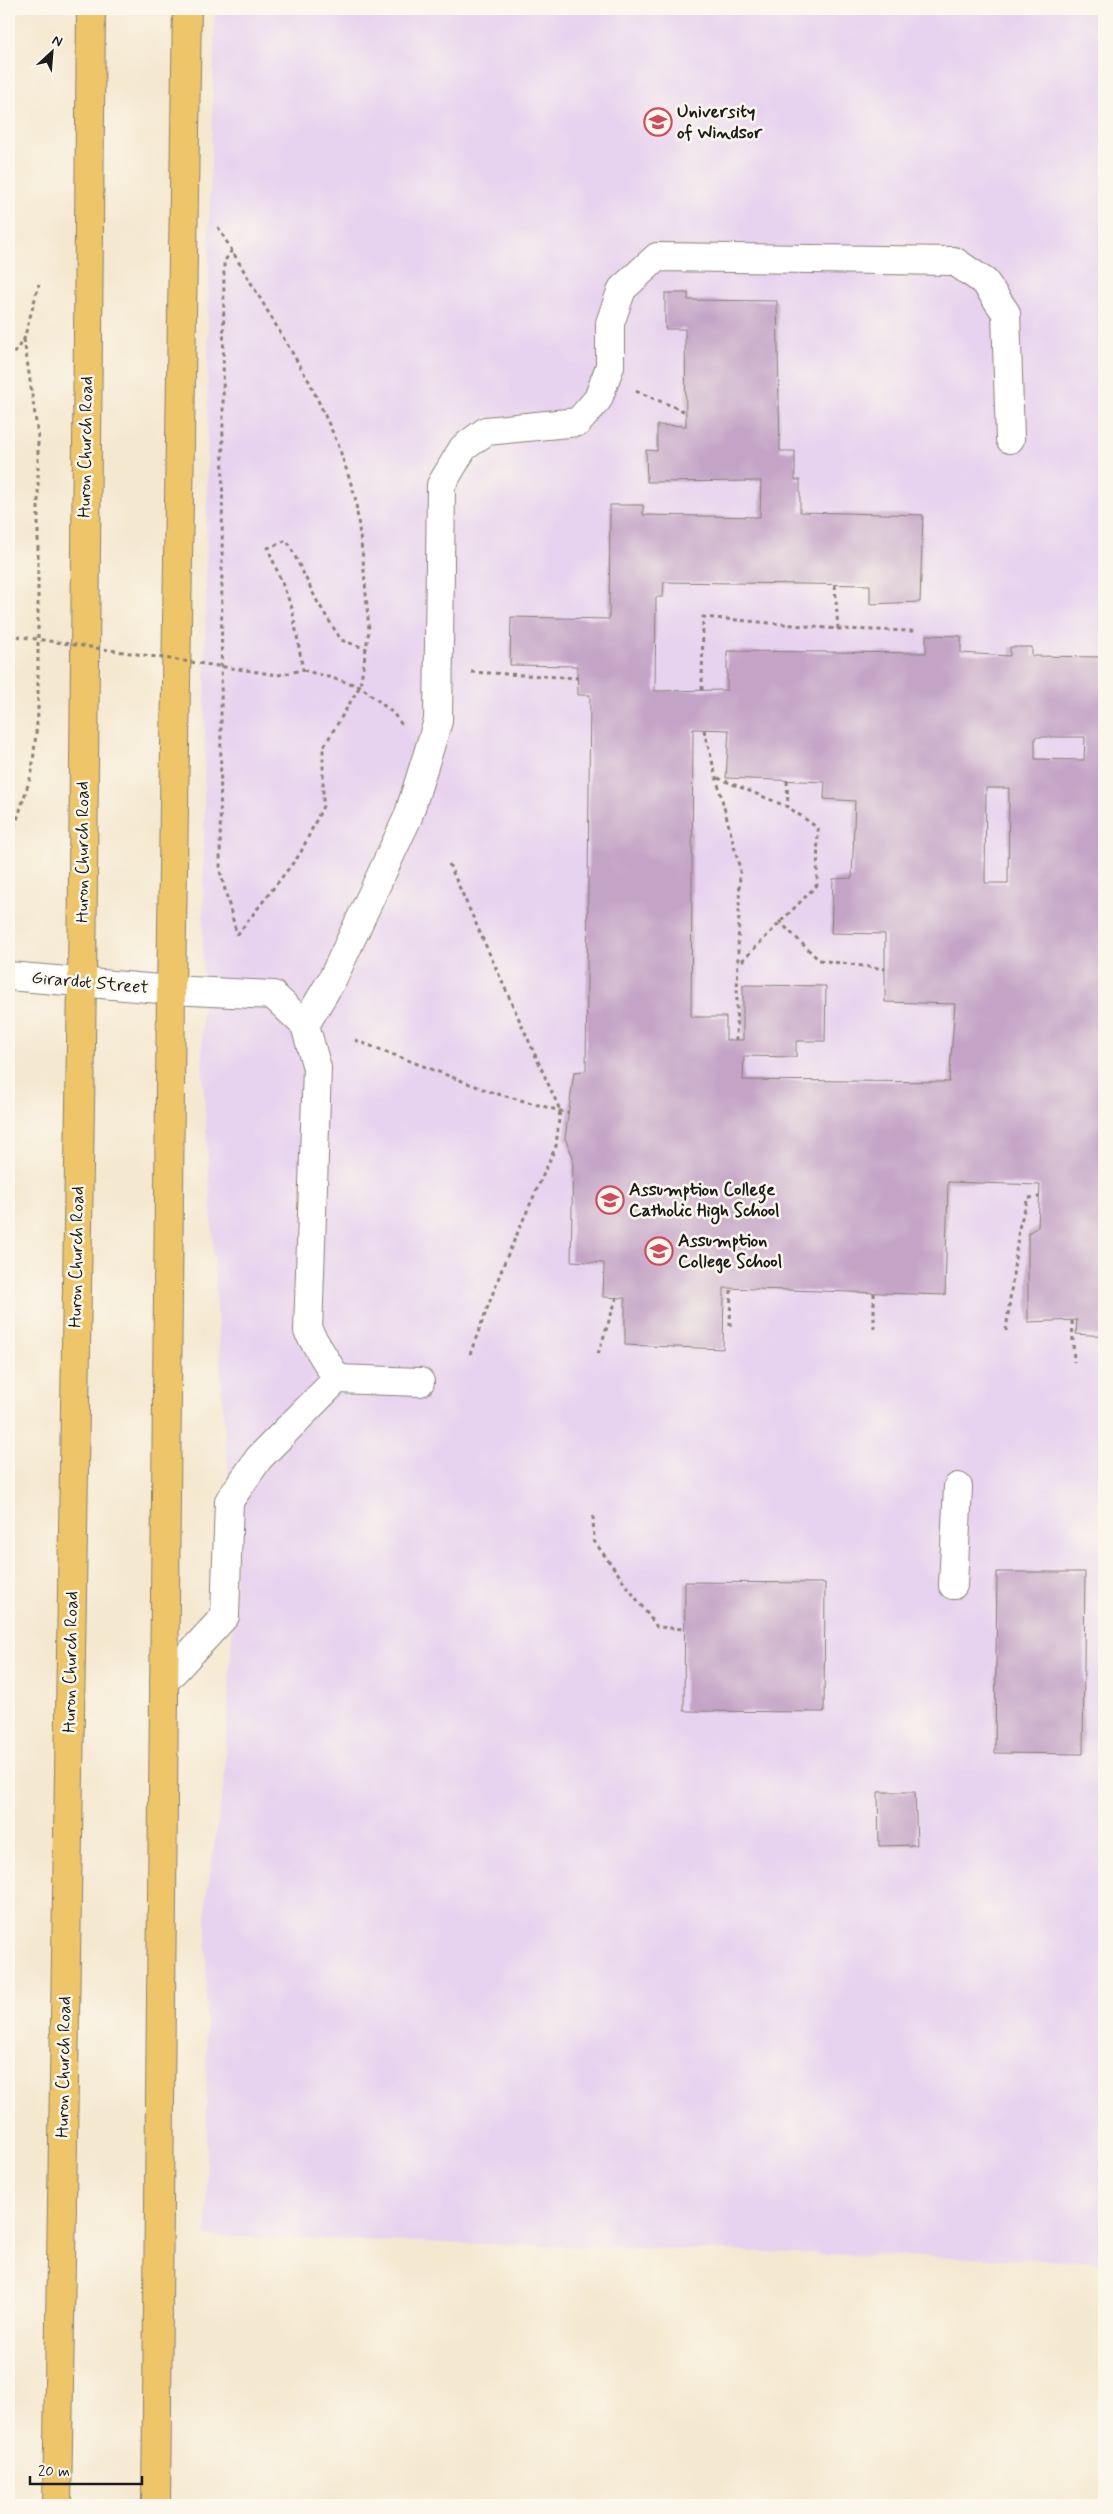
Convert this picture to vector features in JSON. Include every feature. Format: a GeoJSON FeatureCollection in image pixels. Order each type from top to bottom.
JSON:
{"type":"FeatureCollection","features":[{"type":"Feature","properties":{"kind":"highway","name":"Huron Church Road"},"geometry":{"type":"LineString","coordinates":[[57,2505],[82,982],[90,9]]}},
{"type":"Feature","properties":{"kind":"highway"},"geometry":{"type":"LineString","coordinates":[[156,2505],[172,990],[187,9]]}},
{"type":"Feature","properties":{"kind":"street"},"geometry":{"type":"LineString","coordinates":[[337,1378],[308,1331],[318,1068],[305,1025],[333,978],[408,816],[438,721],[441,485],[463,448],[486,431],[578,422],[598,398],[610,366],[610,323],[622,289],[657,258],[954,261],[985,282],[1006,312],[1010,439]]}},
{"type":"Feature","properties":{"kind":"street","name":"Girardot Street"},"geometry":{"type":"LineString","coordinates":[[9,976],[172,990],[273,995],[305,1025]]}},
{"type":"Feature","properties":{"kind":"street"},"geometry":{"type":"LineString","coordinates":[[164,1682],[225,1616],[229,1501],[259,1458],[337,1378],[420,1382]]}},
{"type":"Feature","properties":{"kind":"street"},"geometry":{"type":"LineString","coordinates":[[953,1586],[958,1487]]}},
{"type":"Feature","properties":{"kind":"path"},"geometry":{"type":"LineString","coordinates":[[218,227],[232,250],[310,383],[338,444],[355,496],[369,630],[360,686],[324,748],[323,806],[304,846],[237,935],[220,871],[224,262],[232,250]]}},
{"type":"Feature","properties":{"kind":"path"},"geometry":{"type":"LineString","coordinates":[[9,360],[24,339],[39,284]]}},
{"type":"Feature","properties":{"kind":"path"},"geometry":{"type":"LineString","coordinates":[[9,833],[16,823],[32,772],[38,713],[38,436],[24,339]]}},
{"type":"Feature","properties":{"kind":"path"},"geometry":{"type":"LineString","coordinates":[[634,390],[686,412]]}},
{"type":"Feature","properties":{"kind":"path"},"geometry":{"type":"LineString","coordinates":[[303,670],[292,608],[268,548],[287,540],[317,601],[341,640],[367,648]]}},
{"type":"Feature","properties":{"kind":"path"},"geometry":{"type":"LineString","coordinates":[[835,586],[838,629]]}},
{"type":"Feature","properties":{"kind":"path"},"geometry":{"type":"LineString","coordinates":[[702,690],[704,617],[838,629],[914,631]]}},
{"type":"Feature","properties":{"kind":"path"},"geometry":{"type":"LineString","coordinates":[[9,635],[278,675],[303,670],[360,686],[393,714]]}},
{"type":"Feature","properties":{"kind":"path"},"geometry":{"type":"LineString","coordinates":[[466,672],[578,678]]}},
{"type":"Feature","properties":{"kind":"path"},"geometry":{"type":"LineString","coordinates":[[704,730],[740,869],[736,1040]]}},
{"type":"Feature","properties":{"kind":"path"},"geometry":{"type":"LineString","coordinates":[[717,778],[788,807],[818,828],[817,885],[779,921],[738,965]]}},
{"type":"Feature","properties":{"kind":"path"},"geometry":{"type":"LineString","coordinates":[[787,781],[788,807]]}},
{"type":"Feature","properties":{"kind":"path"},"geometry":{"type":"LineString","coordinates":[[449,864],[560,1110],[556,1146],[505,1261],[470,1354]]}},
{"type":"Feature","properties":{"kind":"path"},"geometry":{"type":"LineString","coordinates":[[779,921],[819,960],[885,969]]}},
{"type":"Feature","properties":{"kind":"path"},"geometry":{"type":"LineString","coordinates":[[355,1040],[491,1092],[568,1113]]}},
{"type":"Feature","properties":{"kind":"path"},"geometry":{"type":"LineString","coordinates":[[1006,1331],[1019,1228],[1028,1198],[1039,1197]]}},
{"type":"Feature","properties":{"kind":"path"},"geometry":{"type":"LineString","coordinates":[[730,1326],[731,1289]]}},
{"type":"Feature","properties":{"kind":"path"},"geometry":{"type":"LineString","coordinates":[[874,1293],[874,1329]]}},
{"type":"Feature","properties":{"kind":"path"},"geometry":{"type":"LineString","coordinates":[[598,1354],[617,1297]]}},
{"type":"Feature","properties":{"kind":"path"},"geometry":{"type":"LineString","coordinates":[[1072,1321],[1074,1362]]}},
{"type":"Feature","properties":{"kind":"path"},"geometry":{"type":"LineString","coordinates":[[592,1516],[594,1542],[657,1627],[685,1629]]}},
{"type":"Feature","properties":{"kind":"shaded area","name":"Assumption College School"},"geometry":{"type":"Polygon","coordinates":[[[215,9],[1104,9],[1104,2262],[207,2236],[206,1898],[224,1782],[237,1541],[225,1440],[202,1061],[209,235],[215,9]]]}},
{"type":"Feature","properties":{"kind":"building"},"geometry":{"type":"Polygon","coordinates":[[[665,293],[688,293],[688,300],[777,301],[780,451],[795,451],[795,480],[800,480],[800,512],[923,515],[920,602],[870,604],[870,585],[664,582],[663,597],[656,597],[655,691],[727,690],[727,651],[926,653],[926,635],[961,636],[961,653],[1010,656],[1010,647],[1032,647],[1032,656],[1104,657],[1104,1336],[1076,1334],[1077,1320],[1028,1322],[1028,1233],[1038,1227],[1040,1185],[948,1182],[945,1295],[724,1288],[723,1349],[625,1345],[625,1298],[603,1297],[604,1263],[571,1261],[573,1157],[565,1138],[574,1072],[586,1071],[590,695],[578,695],[577,666],[510,665],[511,617],[609,619],[610,505],[643,505],[643,515],[760,517],[761,481],[647,482],[646,450],[657,451],[657,425],[686,426],[685,329],[665,329],[665,293]],[[693,729],[691,1017],[726,1017],[726,1040],[743,1040],[743,985],[826,986],[825,1041],[796,1041],[796,1057],[744,1056],[743,1080],[949,1082],[955,1004],[885,1002],[885,934],[831,933],[833,879],[852,878],[855,801],[824,799],[825,782],[726,778],[729,730],[693,729]],[[1035,737],[1035,759],[1084,760],[1085,737],[1035,737]],[[986,788],[985,883],[1008,883],[1009,788],[986,788]]]}},
{"type":"Feature","properties":{"kind":"building"},"geometry":{"type":"Polygon","coordinates":[[[997,1572],[1085,1572],[1083,1754],[995,1753],[997,1572]]]}},
{"type":"Feature","properties":{"kind":"building"},"geometry":{"type":"Polygon","coordinates":[[[685,1582],[825,1583],[824,1712],[684,1711],[685,1582]]]}},
{"type":"Feature","properties":{"kind":"building"},"geometry":{"type":"Polygon","coordinates":[[[878,1792],[915,1792],[917,1845],[879,1846],[878,1792]]]}},
{"type":"Feature","properties":{"kind":"place","name":"University of Windsor"},"geometry":{"type":"Point","coordinates":[658,122]}},
{"type":"Feature","properties":{"kind":"place","name":"Assumption College Catholic High School"},"geometry":{"type":"Point","coordinates":[610,1200]}},
{"type":"Feature","properties":{"kind":"place","name":"Assumption College School"},"geometry":{"type":"Point","coordinates":[659,1251]}}]}
